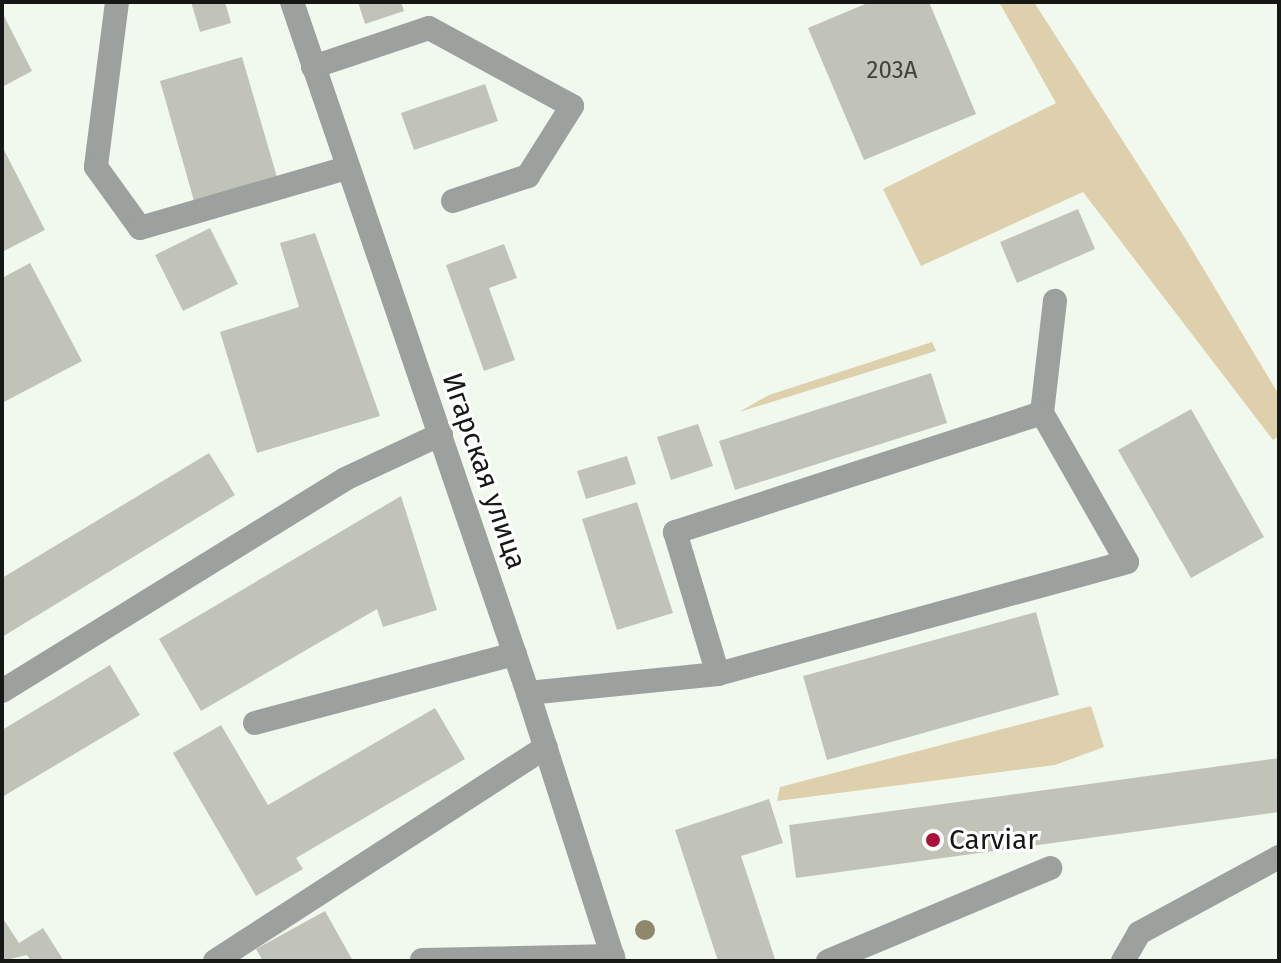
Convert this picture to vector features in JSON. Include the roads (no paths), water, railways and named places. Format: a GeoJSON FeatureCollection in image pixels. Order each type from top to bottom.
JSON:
{"type":"FeatureCollection","features":[{"type":"Feature","properties":{"kind":"street"},"geometry":{"type":"LineString","coordinates":[[117,2],[96,167],[140,228],[346,168]]}},
{"type":"Feature","properties":{"kind":"street","name":"Игарская улица"},"geometry":{"type":"LineString","coordinates":[[292,2],[346,168],[441,434],[614,958]]}},
{"type":"Feature","properties":{"kind":"street"},"geometry":{"type":"LineString","coordinates":[[313,67],[429,28],[572,106],[528,176],[453,201]]}},
{"type":"Feature","properties":{"kind":"street"},"geometry":{"type":"LineString","coordinates":[[528,693],[718,674],[1127,562],[1042,413],[1055,301]]}},
{"type":"Feature","properties":{"kind":"street"},"geometry":{"type":"LineString","coordinates":[[718,674],[675,532],[1042,413]]}},
{"type":"Feature","properties":{"kind":"street"},"geometry":{"type":"LineString","coordinates":[[2,691],[345,479],[441,434]]}},
{"type":"Feature","properties":{"kind":"street"},"geometry":{"type":"LineString","coordinates":[[255,723],[515,654]]}},
{"type":"Feature","properties":{"kind":"street"},"geometry":{"type":"LineString","coordinates":[[215,961],[546,747]]}},
{"type":"Feature","properties":{"kind":"street"},"geometry":{"type":"LineString","coordinates":[[1123,961],[1139,933],[1279,857]]}},
{"type":"Feature","properties":{"kind":"street"},"geometry":{"type":"LineString","coordinates":[[828,961],[1050,868]]}},
{"type":"Feature","properties":{"kind":"street"},"geometry":{"type":"LineString","coordinates":[[422,960],[614,958]]}},
{"type":"Feature","properties":{"kind":"place","name":"Carviar"},"geometry":{"type":"Point","coordinates":[933,840]}}]}
